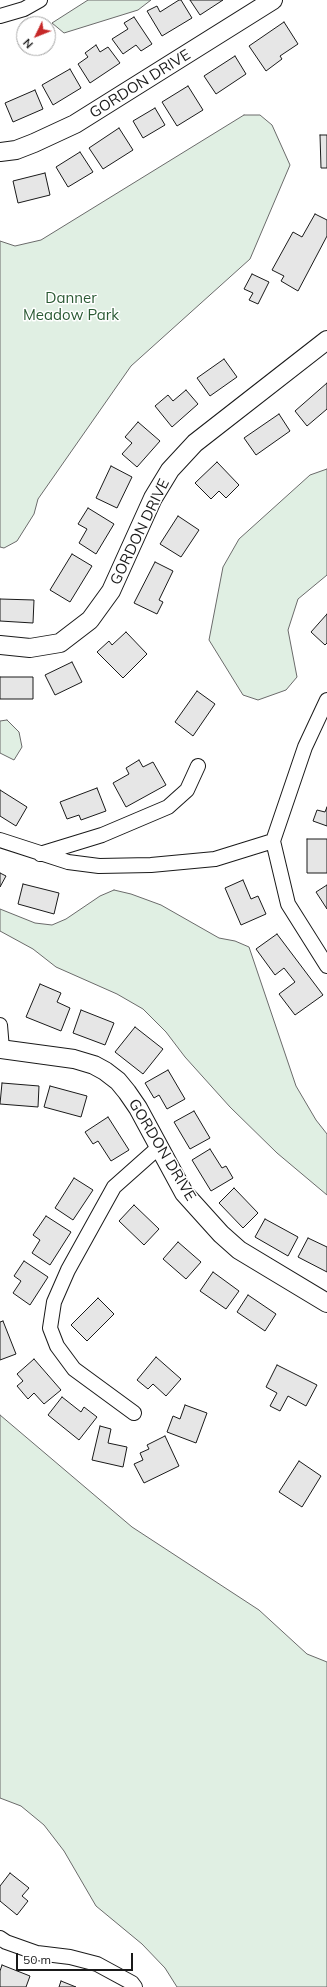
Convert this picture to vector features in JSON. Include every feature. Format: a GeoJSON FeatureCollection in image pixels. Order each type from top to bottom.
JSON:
{"type":"FeatureCollection","features":[{"type":"Feature","properties":{"kind":"street"},"geometry":{"type":"LineString","coordinates":[[0,16],[24,9],[40,0]]}},
{"type":"Feature","properties":{"kind":"street","name":"GORDON DRIVE"},"geometry":{"type":"LineString","coordinates":[[0,152],[16,150],[75,124],[273,0]]}},
{"type":"Feature","properties":{"kind":"street","name":"GORDON DRIVE"},"geometry":{"type":"LineString","coordinates":[[0,645],[30,648],[60,643],[90,620],[111,591],[153,498],[170,470],[196,443],[327,340]]}},
{"type":"Feature","properties":{"kind":"street"},"geometry":{"type":"LineString","coordinates":[[327,700],[305,747],[273,841],[288,904],[327,966]]}},
{"type":"Feature","properties":{"kind":"street"},"geometry":{"type":"LineString","coordinates":[[40,854],[102,835],[168,807],[187,790],[198,766]]}},
{"type":"Feature","properties":{"kind":"street"},"geometry":{"type":"LineString","coordinates":[[0,840],[68,862],[99,866],[151,866],[215,859],[273,841]]}},
{"type":"Feature","properties":{"kind":"street"},"geometry":{"type":"LineString","coordinates":[[0,1025],[1,1049]]}},
{"type":"Feature","properties":{"kind":"street","name":"GORDON DRIVE"},"geometry":{"type":"LineString","coordinates":[[1,1049],[74,1059],[94,1065],[105,1071],[127,1092],[184,1194],[221,1234],[239,1250],[327,1303]]}},
{"type":"Feature","properties":{"kind":"street"},"geometry":{"type":"LineString","coordinates":[[134,1414],[74,1370],[57,1346],[50,1328],[54,1302],[68,1270],[114,1187],[159,1147]]}},
{"type":"Feature","properties":{"kind":"street"},"geometry":{"type":"LineString","coordinates":[[0,1938],[37,1953],[70,1957],[97,1964],[132,1983],[135,1987]]}},
{"type":"Feature","properties":{"kind":"green space"},"geometry":{"type":"Polygon","coordinates":[[[88,0],[151,0],[138,10],[64,33],[56,26],[56,20],[88,0]]]}},
{"type":"Feature","properties":{"kind":"green space","name":"Danner Meadow Park"},"geometry":{"type":"Polygon","coordinates":[[[244,115],[260,115],[272,125],[290,165],[250,259],[131,366],[38,499],[34,514],[17,541],[4,548],[0,547],[0,241],[15,246],[41,240],[244,115]]]}},
{"type":"Feature","properties":{"kind":"green space"},"geometry":{"type":"Polygon","coordinates":[[[327,469],[327,575],[298,599],[288,630],[297,677],[286,690],[258,700],[243,695],[209,640],[223,567],[239,539],[310,475],[327,469]]]}},
{"type":"Feature","properties":{"kind":"green space"},"geometry":{"type":"Polygon","coordinates":[[[7,720],[19,732],[22,747],[14,760],[0,753],[0,721],[7,720]]]}},
{"type":"Feature","properties":{"kind":"green space"},"geometry":{"type":"Polygon","coordinates":[[[114,890],[131,894],[161,905],[219,938],[235,941],[249,947],[296,1086],[316,1120],[327,1134],[327,1195],[277,1153],[230,1107],[185,1057],[166,1032],[143,1009],[117,994],[56,967],[33,949],[0,931],[0,909],[35,923],[52,925],[66,919],[100,896],[114,890]]]}},
{"type":"Feature","properties":{"kind":"green space"},"geometry":{"type":"Polygon","coordinates":[[[0,1415],[132,1527],[259,1610],[307,1654],[327,1662],[327,1987],[177,1987],[165,1968],[142,1944],[96,1906],[64,1851],[44,1825],[21,1806],[0,1798],[0,1415]]]}},
{"type":"Feature","properties":{"kind":"building"},"geometry":{"type":"Polygon","coordinates":[[[181,0],[192,18],[162,36],[147,11],[157,6],[160,12],[181,0]]]}},
{"type":"Feature","properties":{"kind":"building"},"geometry":{"type":"Polygon","coordinates":[[[190,0],[223,0],[200,15],[190,0]]]}},
{"type":"Feature","properties":{"kind":"building"},"geometry":{"type":"Polygon","coordinates":[[[134,17],[152,44],[141,51],[136,45],[123,54],[112,39],[128,29],[124,23],[134,17]]]}},
{"type":"Feature","properties":{"kind":"building"},"geometry":{"type":"Polygon","coordinates":[[[284,22],[298,44],[280,56],[282,59],[266,71],[249,46],[284,22]]]}},
{"type":"Feature","properties":{"kind":"building"},"geometry":{"type":"Polygon","coordinates":[[[96,45],[100,52],[108,47],[120,63],[90,83],[78,64],[88,57],[85,53],[96,45]]]}},
{"type":"Feature","properties":{"kind":"building"},"geometry":{"type":"Polygon","coordinates":[[[235,56],[246,74],[216,94],[204,76],[235,56]]]}},
{"type":"Feature","properties":{"kind":"building"},"geometry":{"type":"Polygon","coordinates":[[[70,69],[81,88],[53,105],[42,85],[70,69]]]}},
{"type":"Feature","properties":{"kind":"building"},"geometry":{"type":"Polygon","coordinates":[[[188,86],[203,110],[177,126],[162,102],[188,86]]]}},
{"type":"Feature","properties":{"kind":"building"},"geometry":{"type":"Polygon","coordinates":[[[35,90],[43,109],[13,122],[5,103],[35,90]]]}},
{"type":"Feature","properties":{"kind":"building"},"geometry":{"type":"Polygon","coordinates":[[[155,108],[165,125],[143,138],[133,121],[155,108]]]}},
{"type":"Feature","properties":{"kind":"building"},"geometry":{"type":"Polygon","coordinates":[[[119,128],[133,150],[103,169],[89,148],[119,128]]]}},
{"type":"Feature","properties":{"kind":"building"},"geometry":{"type":"Polygon","coordinates":[[[320,135],[327,135],[327,168],[321,168],[320,135]]]}},
{"type":"Feature","properties":{"kind":"building"},"geometry":{"type":"Polygon","coordinates":[[[80,152],[93,172],[68,187],[56,167],[80,152]]]}},
{"type":"Feature","properties":{"kind":"building"},"geometry":{"type":"Polygon","coordinates":[[[45,173],[50,195],[18,203],[13,181],[45,173]]]}},
{"type":"Feature","properties":{"kind":"building"},"geometry":{"type":"Polygon","coordinates":[[[315,214],[327,220],[327,236],[298,291],[281,281],[284,276],[272,270],[293,232],[302,237],[315,214]]]}},
{"type":"Feature","properties":{"kind":"building"},"geometry":{"type":"Polygon","coordinates":[[[252,274],[269,282],[258,304],[249,300],[253,293],[244,289],[252,274]]]}},
{"type":"Feature","properties":{"kind":"building"},"geometry":{"type":"Polygon","coordinates":[[[224,359],[237,377],[210,396],[197,378],[224,359]]]}},
{"type":"Feature","properties":{"kind":"building"},"geometry":{"type":"Polygon","coordinates":[[[327,383],[327,409],[307,426],[295,411],[327,383]]]}},
{"type":"Feature","properties":{"kind":"building"},"geometry":{"type":"Polygon","coordinates":[[[186,390],[198,404],[172,427],[155,406],[168,395],[173,401],[186,390]]]}},
{"type":"Feature","properties":{"kind":"building"},"geometry":{"type":"Polygon","coordinates":[[[279,414],[290,431],[256,455],[244,438],[279,414]]]}},
{"type":"Feature","properties":{"kind":"building"},"geometry":{"type":"Polygon","coordinates":[[[138,422],[160,441],[137,467],[122,454],[132,443],[125,437],[138,422]]]}},
{"type":"Feature","properties":{"kind":"building"},"geometry":{"type":"Polygon","coordinates":[[[217,462],[239,485],[226,498],[219,491],[211,499],[195,483],[217,462]]]}},
{"type":"Feature","properties":{"kind":"building"},"geometry":{"type":"Polygon","coordinates":[[[111,466],[132,477],[117,508],[96,498],[111,466]]]}},
{"type":"Feature","properties":{"kind":"building"},"geometry":{"type":"Polygon","coordinates":[[[88,508],[114,524],[96,554],[79,543],[87,529],[78,524],[88,508]]]}},
{"type":"Feature","properties":{"kind":"building"},"geometry":{"type":"Polygon","coordinates":[[[178,516],[199,530],[181,557],[160,544],[178,516]]]}},
{"type":"Feature","properties":{"kind":"building"},"geometry":{"type":"Polygon","coordinates":[[[72,554],[92,566],[70,602],[50,590],[72,554]]]}},
{"type":"Feature","properties":{"kind":"building"},"geometry":{"type":"Polygon","coordinates":[[[155,562],[173,571],[159,600],[163,602],[157,614],[134,603],[155,562]]]}},
{"type":"Feature","properties":{"kind":"building"},"geometry":{"type":"Polygon","coordinates":[[[0,599],[34,600],[33,623],[0,621],[0,599]]]}},
{"type":"Feature","properties":{"kind":"building"},"geometry":{"type":"Polygon","coordinates":[[[327,614],[327,643],[325,645],[311,632],[327,614]]]}},
{"type":"Feature","properties":{"kind":"building"},"geometry":{"type":"Polygon","coordinates":[[[126,632],[147,654],[123,678],[97,652],[109,641],[112,645],[126,632]]]}},
{"type":"Feature","properties":{"kind":"building"},"geometry":{"type":"Polygon","coordinates":[[[72,662],[82,682],[55,695],[45,675],[72,662]]]}},
{"type":"Feature","properties":{"kind":"building"},"geometry":{"type":"Polygon","coordinates":[[[0,677],[33,677],[33,699],[0,699],[0,677]]]}},
{"type":"Feature","properties":{"kind":"building"},"geometry":{"type":"Polygon","coordinates":[[[197,691],[215,704],[193,736],[175,722],[197,691]]]}},
{"type":"Feature","properties":{"kind":"building"},"geometry":{"type":"Polygon","coordinates":[[[139,760],[143,767],[153,762],[166,785],[126,807],[113,783],[129,774],[126,768],[139,760]]]}},
{"type":"Feature","properties":{"kind":"building"},"geometry":{"type":"Polygon","coordinates":[[[97,788],[106,811],[81,820],[79,815],[67,819],[60,802],[97,788]]]}},
{"type":"Feature","properties":{"kind":"building"},"geometry":{"type":"Polygon","coordinates":[[[0,790],[27,807],[16,826],[0,816],[0,790]]]}},
{"type":"Feature","properties":{"kind":"building"},"geometry":{"type":"Polygon","coordinates":[[[327,807],[327,826],[313,821],[317,810],[325,812],[327,807]]]}},
{"type":"Feature","properties":{"kind":"building"},"geometry":{"type":"Polygon","coordinates":[[[307,839],[327,839],[327,873],[307,873],[307,839]]]}},
{"type":"Feature","properties":{"kind":"building"},"geometry":{"type":"Polygon","coordinates":[[[0,873],[6,876],[0,887],[0,873]]]}},
{"type":"Feature","properties":{"kind":"building"},"geometry":{"type":"Polygon","coordinates":[[[243,880],[251,899],[258,896],[266,914],[241,925],[225,888],[243,880]]]}},
{"type":"Feature","properties":{"kind":"building"},"geometry":{"type":"Polygon","coordinates":[[[23,884],[59,893],[54,914],[18,904],[23,884]]]}},
{"type":"Feature","properties":{"kind":"building"},"geometry":{"type":"Polygon","coordinates":[[[327,885],[327,909],[316,892],[327,885]]]}},
{"type":"Feature","properties":{"kind":"building"},"geometry":{"type":"Polygon","coordinates":[[[277,934],[323,995],[295,1015],[279,994],[295,982],[284,968],[275,975],[256,949],[277,934]]]}},
{"type":"Feature","properties":{"kind":"building"},"geometry":{"type":"Polygon","coordinates":[[[40,984],[61,993],[57,1002],[70,1008],[61,1031],[26,1017],[40,984]]]}},
{"type":"Feature","properties":{"kind":"building"},"geometry":{"type":"Polygon","coordinates":[[[81,1010],[114,1023],[105,1045],[73,1033],[81,1010]]]}},
{"type":"Feature","properties":{"kind":"building"},"geometry":{"type":"Polygon","coordinates":[[[135,1027],[163,1049],[143,1074],[115,1052],[135,1027]]]}},
{"type":"Feature","properties":{"kind":"building"},"geometry":{"type":"Polygon","coordinates":[[[168,1070],[185,1099],[167,1109],[159,1095],[154,1098],[145,1083],[168,1070]]]}},
{"type":"Feature","properties":{"kind":"building"},"geometry":{"type":"Polygon","coordinates":[[[2,1083],[39,1086],[38,1107],[0,1104],[2,1083]]]}},
{"type":"Feature","properties":{"kind":"building"},"geometry":{"type":"Polygon","coordinates":[[[50,1086],[87,1096],[81,1117],[44,1107],[50,1086]]]}},
{"type":"Feature","properties":{"kind":"building"},"geometry":{"type":"Polygon","coordinates":[[[194,1111],[210,1138],[190,1149],[174,1122],[194,1111]]]}},
{"type":"Feature","properties":{"kind":"building"},"geometry":{"type":"Polygon","coordinates":[[[108,1117],[129,1150],[111,1161],[98,1141],[93,1144],[85,1132],[108,1117]]]}},
{"type":"Feature","properties":{"kind":"building"},"geometry":{"type":"Polygon","coordinates":[[[210,1149],[222,1168],[226,1166],[233,1178],[211,1191],[192,1160],[210,1149]]]}},
{"type":"Feature","properties":{"kind":"building"},"geometry":{"type":"Polygon","coordinates":[[[74,1178],[93,1190],[73,1220],[55,1208],[74,1178]]]}},
{"type":"Feature","properties":{"kind":"building"},"geometry":{"type":"Polygon","coordinates":[[[234,1188],[258,1213],[243,1228],[219,1203],[234,1188]]]}},
{"type":"Feature","properties":{"kind":"building"},"geometry":{"type":"Polygon","coordinates":[[[134,1205],[159,1229],[144,1245],[119,1221],[134,1205]]]}},
{"type":"Feature","properties":{"kind":"building"},"geometry":{"type":"Polygon","coordinates":[[[46,1216],[71,1232],[50,1265],[32,1253],[40,1240],[33,1235],[46,1216]]]}},
{"type":"Feature","properties":{"kind":"building"},"geometry":{"type":"Polygon","coordinates":[[[265,1219],[298,1237],[288,1256],[255,1237],[265,1219]]]}},
{"type":"Feature","properties":{"kind":"building"},"geometry":{"type":"Polygon","coordinates":[[[308,1238],[327,1247],[327,1272],[298,1257],[308,1238]]]}},
{"type":"Feature","properties":{"kind":"building"},"geometry":{"type":"Polygon","coordinates":[[[178,1242],[201,1262],[186,1279],[163,1259],[178,1242]]]}},
{"type":"Feature","properties":{"kind":"building"},"geometry":{"type":"Polygon","coordinates":[[[24,1261],[48,1277],[30,1305],[13,1293],[21,1281],[14,1276],[24,1261]]]}},
{"type":"Feature","properties":{"kind":"building"},"geometry":{"type":"Polygon","coordinates":[[[213,1272],[239,1291],[226,1309],[200,1291],[213,1272]]]}},
{"type":"Feature","properties":{"kind":"building"},"geometry":{"type":"Polygon","coordinates":[[[248,1295],[276,1314],[265,1331],[237,1312],[248,1295]]]}},
{"type":"Feature","properties":{"kind":"building"},"geometry":{"type":"Polygon","coordinates":[[[98,1298],[114,1314],[87,1341],[71,1325],[98,1298]]]}},
{"type":"Feature","properties":{"kind":"building"},"geometry":{"type":"Polygon","coordinates":[[[3,1321],[16,1354],[0,1360],[0,1322],[3,1321]]]}},
{"type":"Feature","properties":{"kind":"building"},"geometry":{"type":"Polygon","coordinates":[[[156,1357],[181,1379],[166,1396],[153,1384],[148,1389],[137,1380],[156,1357]]]}},
{"type":"Feature","properties":{"kind":"building"},"geometry":{"type":"Polygon","coordinates":[[[34,1359],[61,1390],[44,1404],[34,1393],[28,1399],[17,1386],[23,1381],[17,1374],[34,1359]]]}},
{"type":"Feature","properties":{"kind":"building"},"geometry":{"type":"Polygon","coordinates":[[[277,1365],[317,1385],[306,1406],[288,1396],[280,1411],[270,1406],[277,1393],[266,1387],[277,1365]]]}},
{"type":"Feature","properties":{"kind":"building"},"geometry":{"type":"Polygon","coordinates":[[[62,1397],[81,1412],[84,1407],[97,1417],[79,1440],[48,1415],[62,1397]]]}},
{"type":"Feature","properties":{"kind":"building"},"geometry":{"type":"Polygon","coordinates":[[[185,1405],[207,1413],[196,1443],[167,1432],[173,1416],[180,1419],[185,1405]]]}},
{"type":"Feature","properties":{"kind":"building"},"geometry":{"type":"Polygon","coordinates":[[[100,1426],[111,1429],[108,1443],[127,1447],[123,1467],[92,1460],[100,1426]]]}},
{"type":"Feature","properties":{"kind":"building"},"geometry":{"type":"Polygon","coordinates":[[[165,1436],[179,1466],[144,1483],[134,1464],[143,1460],[140,1453],[149,1449],[147,1445],[165,1436]]]}},
{"type":"Feature","properties":{"kind":"building"},"geometry":{"type":"Polygon","coordinates":[[[299,1461],[321,1476],[302,1507],[279,1492],[299,1461]]]}},
{"type":"Feature","properties":{"kind":"building"},"geometry":{"type":"Polygon","coordinates":[[[10,1873],[29,1888],[22,1896],[28,1901],[17,1915],[0,1901],[0,1886],[10,1873]]]}},
{"type":"Feature","properties":{"kind":"building"},"geometry":{"type":"Polygon","coordinates":[[[2,1965],[30,1976],[26,1987],[0,1987],[0,1971],[2,1965]]]}},
{"type":"Feature","properties":{"kind":"building"},"geometry":{"type":"Polygon","coordinates":[[[61,1981],[76,1987],[59,1987],[61,1981]]]}}]}
